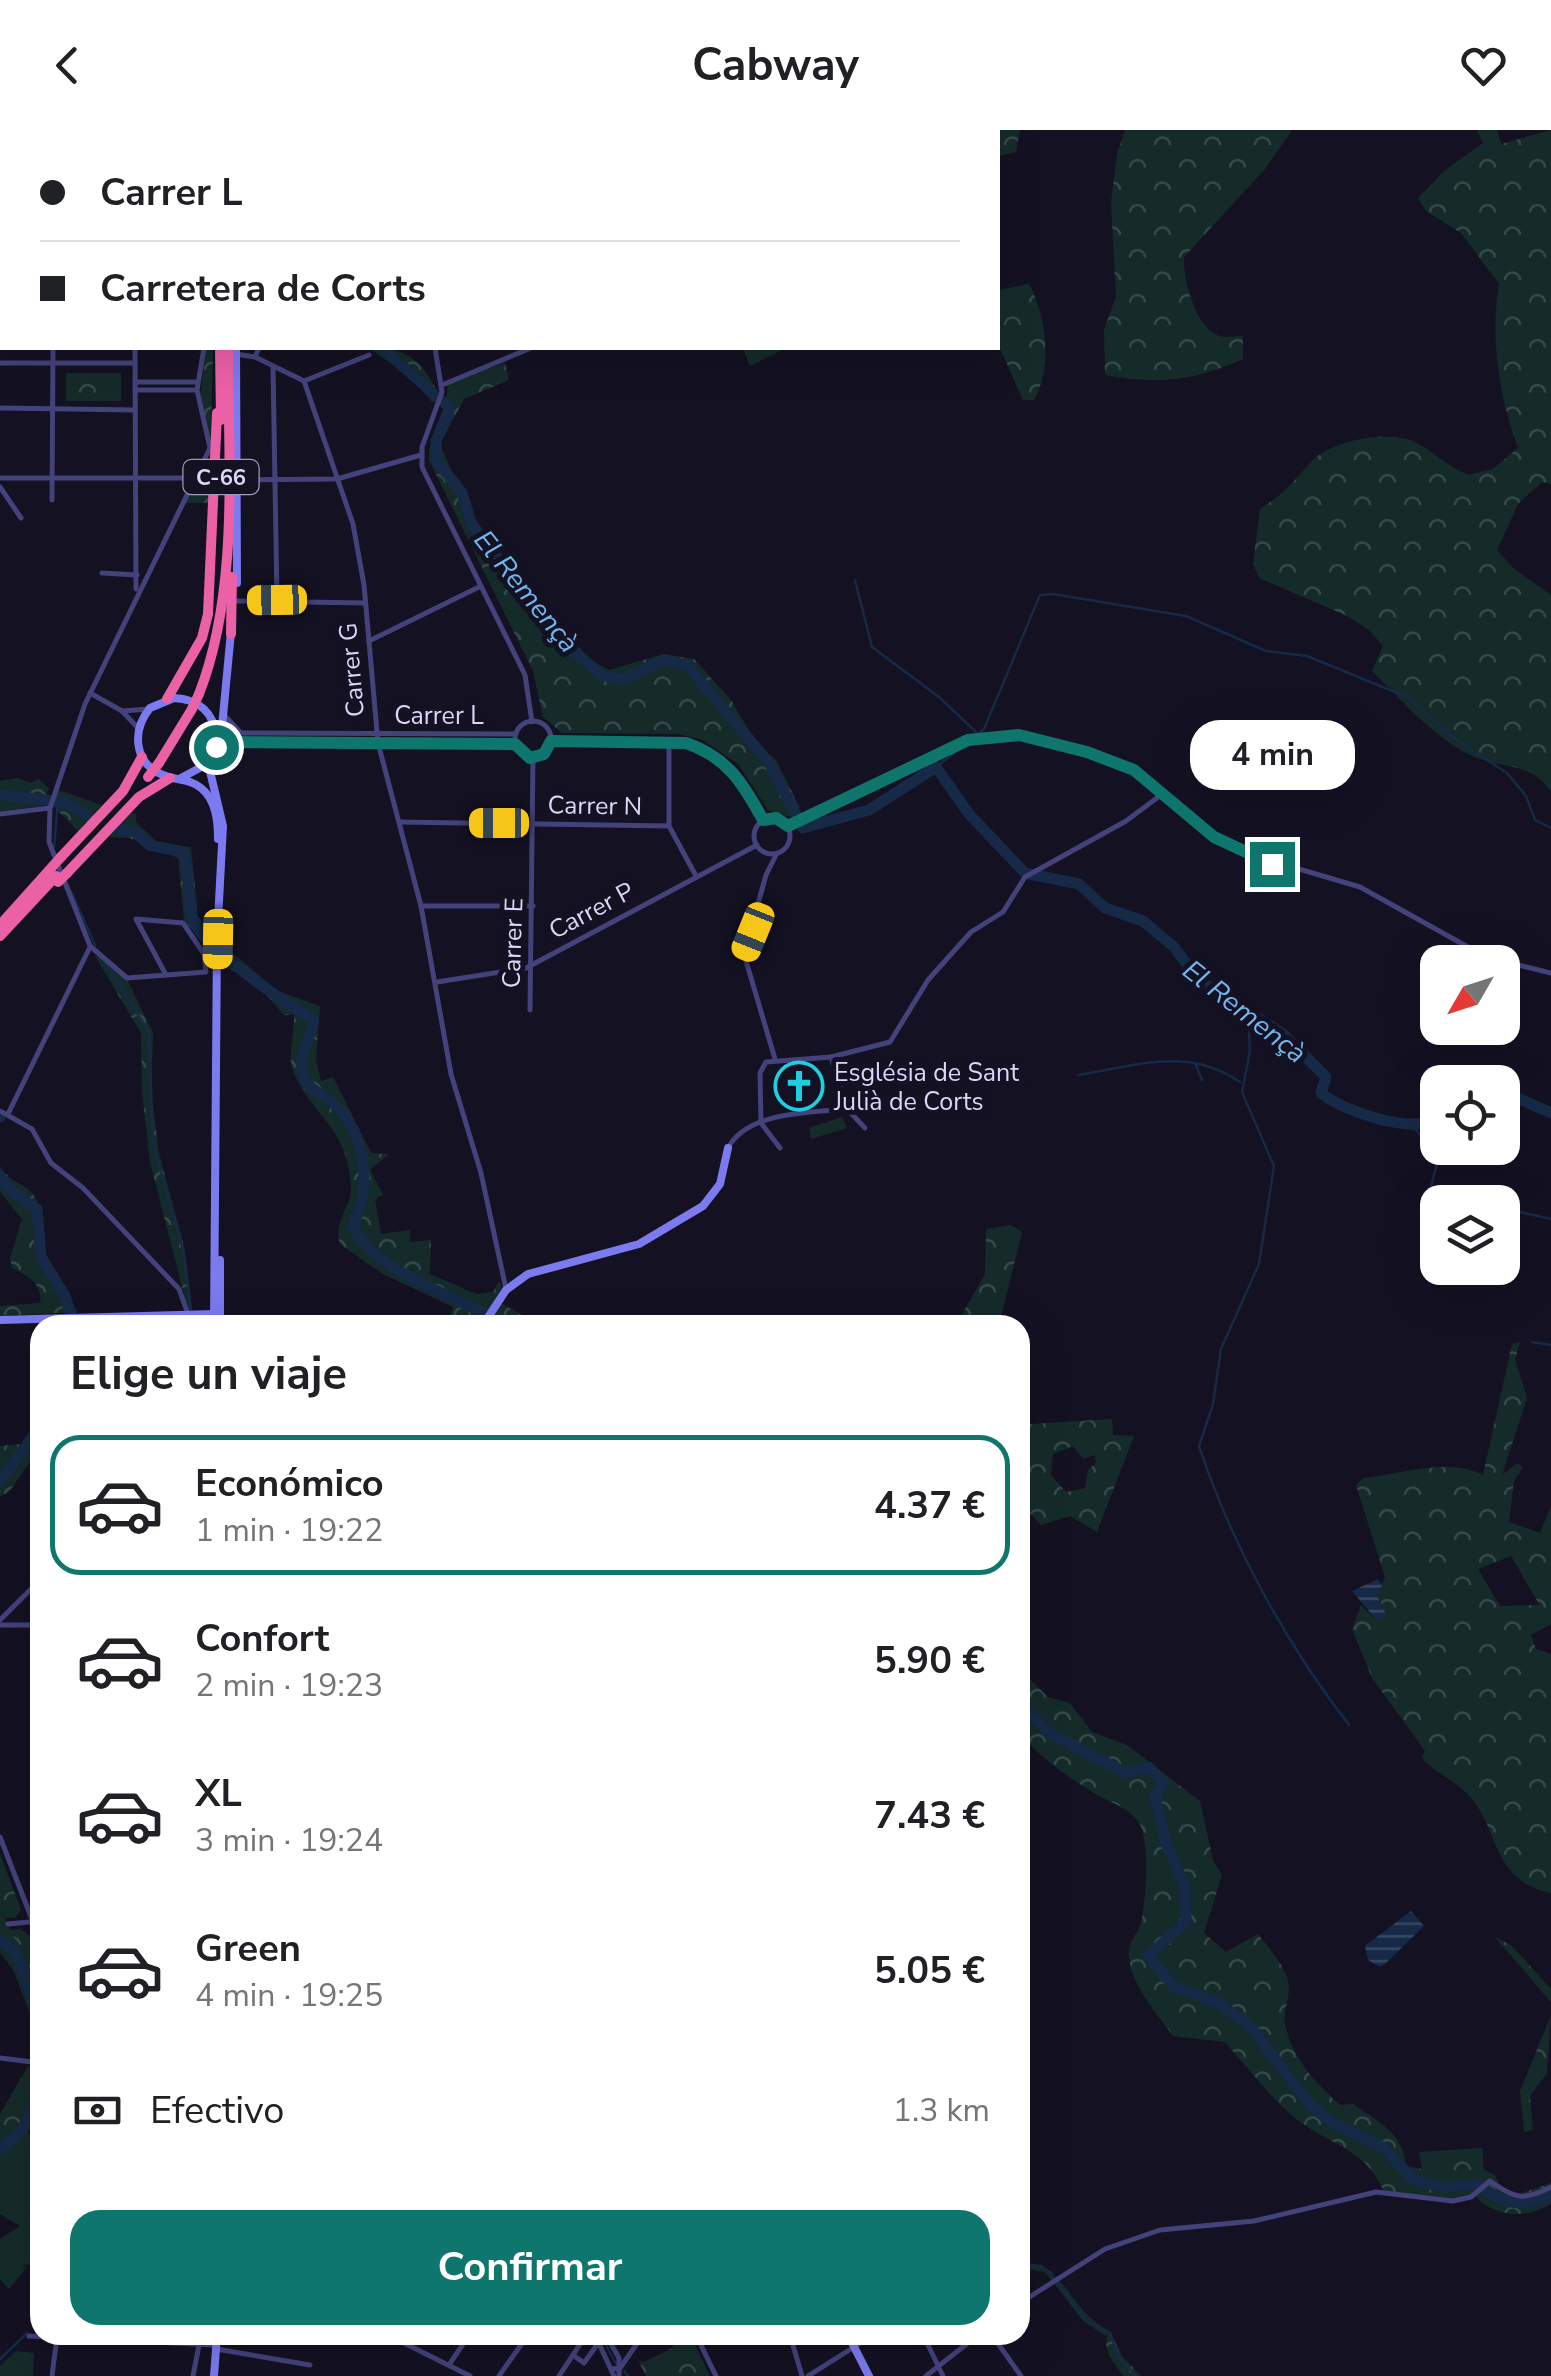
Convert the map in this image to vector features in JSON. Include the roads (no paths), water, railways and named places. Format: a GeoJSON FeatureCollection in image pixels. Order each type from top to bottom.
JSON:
{"type":"FeatureCollection","features":[{"type":"Feature","properties":{"kind":"highway","name":"C-66"},"geometry":{"type":"LineString","coordinates":[[198,693],[214,630],[220,576],[220,350]]}},
{"type":"Feature","properties":{"kind":"highway","name":"C-66"},"geometry":{"type":"LineString","coordinates":[[0,930],[17,918],[147,776],[198,693],[222,613],[228,406],[234,350]]}},
{"type":"Feature","properties":{"kind":"highway"},"geometry":{"type":"LineString","coordinates":[[167,699],[202,638],[211,594],[220,377]]}},
{"type":"Feature","properties":{"kind":"highway"},"geometry":{"type":"LineString","coordinates":[[228,406],[231,634]]}},
{"type":"Feature","properties":{"kind":"highway"},"geometry":{"type":"LineString","coordinates":[[60,870],[123,791],[142,756]]}},
{"type":"Feature","properties":{"kind":"highway"},"geometry":{"type":"LineString","coordinates":[[0,930],[139,797],[176,778]]}},
{"type":"Feature","properties":{"kind":"main road"},"geometry":{"type":"LineString","coordinates":[[218,923],[223,826],[210,779],[224,715],[236,601],[234,350]]}},
{"type":"Feature","properties":{"kind":"main road"},"geometry":{"type":"LineString","coordinates":[[214,1315],[216,816],[200,788],[154,770],[142,756],[138,728],[150,708],[167,699],[196,702],[219,727]]}},
{"type":"Feature","properties":{"kind":"main road"},"geometry":{"type":"LineString","coordinates":[[176,778],[198,773],[214,754]]}},
{"type":"Feature","properties":{"kind":"main road"},"geometry":{"type":"LineString","coordinates":[[490,1315],[504,1292],[520,1278],[631,1247],[672,1226],[714,1195],[728,1148]]}},
{"type":"Feature","properties":{"kind":"main road"},"geometry":{"type":"LineString","coordinates":[[214,1315],[220,1266],[217,1206]]}},
{"type":"Feature","properties":{"kind":"main road"},"geometry":{"type":"LineString","coordinates":[[155,1315],[204,1315]]}},
{"type":"Feature","properties":{"kind":"main road"},"geometry":{"type":"LineString","coordinates":[[0,1320],[30,1319]]}},
{"type":"Feature","properties":{"kind":"main road"},"geometry":{"type":"LineString","coordinates":[[216,2345],[218,2376]]}},
{"type":"Feature","properties":{"kind":"main road"},"geometry":{"type":"LineString","coordinates":[[854,2347],[869,2376]]}},
{"type":"Feature","properties":{"kind":"street"},"geometry":{"type":"LineString","coordinates":[[52,500],[53,350]]}},
{"type":"Feature","properties":{"kind":"street"},"geometry":{"type":"LineString","coordinates":[[135,350],[136,594]]}},
{"type":"Feature","properties":{"kind":"street"},"geometry":{"type":"LineString","coordinates":[[204,350],[197,386],[210,448],[90,692],[50,806],[48,842],[90,946],[122,977],[217,973]]}},
{"type":"Feature","properties":{"kind":"street"},"geometry":{"type":"LineString","coordinates":[[234,350],[304,381],[369,354]]}},
{"type":"Feature","properties":{"kind":"street"},"geometry":{"type":"LineString","coordinates":[[254,357],[257,350]]}},
{"type":"Feature","properties":{"kind":"street"},"geometry":{"type":"LineString","coordinates":[[435,350],[442,388],[420,455],[427,481],[526,674],[532,722]]}},
{"type":"Feature","properties":{"kind":"street"},"geometry":{"type":"LineString","coordinates":[[442,388],[528,350]]}},
{"type":"Feature","properties":{"kind":"street"},"geometry":{"type":"LineString","coordinates":[[0,364],[135,363]]}},
{"type":"Feature","properties":{"kind":"street"},"geometry":{"type":"LineString","coordinates":[[273,366],[277,600]]}},
{"type":"Feature","properties":{"kind":"street","name":"Carrer G"},"geometry":{"type":"LineString","coordinates":[[304,381],[353,524],[365,603],[378,744],[421,906],[443,1030],[502,1269],[504,1292]]}},
{"type":"Feature","properties":{"kind":"street"},"geometry":{"type":"LineString","coordinates":[[135,382],[197,386]]}},
{"type":"Feature","properties":{"kind":"street"},"geometry":{"type":"LineString","coordinates":[[135,390],[197,386]]}},
{"type":"Feature","properties":{"kind":"street"},"geometry":{"type":"LineString","coordinates":[[0,408],[135,410]]}},
{"type":"Feature","properties":{"kind":"street"},"geometry":{"type":"LineString","coordinates":[[237,480],[337,479],[420,455]]}},
{"type":"Feature","properties":{"kind":"street"},"geometry":{"type":"LineString","coordinates":[[0,478],[192,478]]}},
{"type":"Feature","properties":{"kind":"street"},"geometry":{"type":"LineString","coordinates":[[0,487],[21,518]]}},
{"type":"Feature","properties":{"kind":"street"},"geometry":{"type":"LineString","coordinates":[[102,573],[136,575]]}},
{"type":"Feature","properties":{"kind":"street"},"geometry":{"type":"LineString","coordinates":[[369,641],[481,586]]}},
{"type":"Feature","properties":{"kind":"street"},"geometry":{"type":"LineString","coordinates":[[236,601],[365,603]]}},
{"type":"Feature","properties":{"kind":"street"},"geometry":{"type":"LineString","coordinates":[[90,692],[122,712],[138,728]]}},
{"type":"Feature","properties":{"kind":"street"},"geometry":{"type":"LineString","coordinates":[[122,712],[150,708]]}},
{"type":"Feature","properties":{"kind":"street"},"geometry":{"type":"LineString","coordinates":[[224,715],[242,733]]}},
{"type":"Feature","properties":{"kind":"street"},"geometry":{"type":"LineString","coordinates":[[532,722],[544,724],[551,741],[544,754],[533,757],[524,755],[515,744],[516,734],[532,722]]}},
{"type":"Feature","properties":{"kind":"street","name":"Carrer L"},"geometry":{"type":"LineString","coordinates":[[219,727],[242,733],[516,734]]}},
{"type":"Feature","properties":{"kind":"street"},"geometry":{"type":"LineString","coordinates":[[788,826],[968,740],[1019,735],[1087,752],[1134,770],[1166,792],[1214,837],[1238,851],[1360,887],[1486,956],[1551,973]]}},
{"type":"Feature","properties":{"kind":"street"},"geometry":{"type":"LineString","coordinates":[[551,741],[686,743],[720,759],[739,778],[763,820]]}},
{"type":"Feature","properties":{"kind":"street","name":"Carrer L"},"geometry":{"type":"LineString","coordinates":[[214,754],[236,742],[515,744]]}},
{"type":"Feature","properties":{"kind":"street"},"geometry":{"type":"LineString","coordinates":[[669,743],[669,826],[696,876]]}},
{"type":"Feature","properties":{"kind":"street","name":"Carrer E"},"geometry":{"type":"LineString","coordinates":[[530,1010],[533,757]]}},
{"type":"Feature","properties":{"kind":"street"},"geometry":{"type":"LineString","coordinates":[[780,1148],[761,1123],[762,1068],[775,1060],[831,1058],[890,1042],[928,980],[971,932],[1003,912],[1025,877],[1126,821],[1166,792]]}},
{"type":"Feature","properties":{"kind":"street"},"geometry":{"type":"LineString","coordinates":[[0,814],[50,806]]}},
{"type":"Feature","properties":{"kind":"street"},"geometry":{"type":"LineString","coordinates":[[777,853],[757,844],[755,831],[763,820],[776,818],[788,826]]}},
{"type":"Feature","properties":{"kind":"street","name":"Carrer N"},"geometry":{"type":"LineString","coordinates":[[400,822],[669,826]]}},
{"type":"Feature","properties":{"kind":"street"},"geometry":{"type":"LineString","coordinates":[[775,1060],[744,954],[766,875],[777,853],[788,845],[788,826]]}},
{"type":"Feature","properties":{"kind":"street","name":"Carrer P"},"geometry":{"type":"LineString","coordinates":[[435,982],[531,965],[757,844]]}},
{"type":"Feature","properties":{"kind":"street"},"geometry":{"type":"LineString","coordinates":[[421,906],[534,906]]}},
{"type":"Feature","properties":{"kind":"street"},"geometry":{"type":"LineString","coordinates":[[165,974],[136,919],[183,923],[204,954],[206,972]]}},
{"type":"Feature","properties":{"kind":"street"},"geometry":{"type":"LineString","coordinates":[[8,1114],[90,946]]}},
{"type":"Feature","properties":{"kind":"street"},"geometry":{"type":"LineString","coordinates":[[831,1058],[847,1108],[865,1128]]}},
{"type":"Feature","properties":{"kind":"street"},"geometry":{"type":"LineString","coordinates":[[728,1148],[739,1132],[761,1123],[847,1108]]}},
{"type":"Feature","properties":{"kind":"street"},"geometry":{"type":"LineString","coordinates":[[0,1110],[32,1129],[50,1164],[83,1188],[179,1289],[193,1314]]}},
{"type":"Feature","properties":{"kind":"street"},"geometry":{"type":"LineString","coordinates":[[502,1269],[520,1278]]}},
{"type":"Feature","properties":{"kind":"street"},"geometry":{"type":"LineString","coordinates":[[30,1590],[0,1623],[30,1626]]}},
{"type":"Feature","properties":{"kind":"street"},"geometry":{"type":"LineString","coordinates":[[6,1614],[16,1625]]}},
{"type":"Feature","properties":{"kind":"street"},"geometry":{"type":"LineString","coordinates":[[0,1837],[30,1908]]}},
{"type":"Feature","properties":{"kind":"street"},"geometry":{"type":"LineString","coordinates":[[8,1924],[30,1922]]}},
{"type":"Feature","properties":{"kind":"street"},"geometry":{"type":"LineString","coordinates":[[0,2058],[30,2062]]}},
{"type":"Feature","properties":{"kind":"street"},"geometry":{"type":"LineString","coordinates":[[1030,2296],[1105,2249],[1160,2230],[1254,2222],[1383,2192],[1443,2202],[1474,2194],[1488,2183],[1513,2198],[1528,2199],[1551,2187]]}},
{"type":"Feature","properties":{"kind":"street"},"geometry":{"type":"LineString","coordinates":[[52,2376],[57,2345]]}},
{"type":"Feature","properties":{"kind":"street"},"geometry":{"type":"LineString","coordinates":[[192,2376],[200,2345]]}},
{"type":"Feature","properties":{"kind":"street"},"geometry":{"type":"LineString","coordinates":[[228,2345],[310,2365]]}},
{"type":"Feature","properties":{"kind":"street"},"geometry":{"type":"LineString","coordinates":[[411,2345],[470,2376]]}},
{"type":"Feature","properties":{"kind":"street"},"geometry":{"type":"LineString","coordinates":[[449,2365],[462,2345]]}},
{"type":"Feature","properties":{"kind":"street"},"geometry":{"type":"LineString","coordinates":[[500,2376],[521,2345]]}},
{"type":"Feature","properties":{"kind":"street"},"geometry":{"type":"LineString","coordinates":[[559,2376],[579,2345]]}},
{"type":"Feature","properties":{"kind":"street"},"geometry":{"type":"LineString","coordinates":[[573,2354],[584,2362],[596,2345]]}},
{"type":"Feature","properties":{"kind":"street"},"geometry":{"type":"LineString","coordinates":[[603,2345],[618,2370]]}},
{"type":"Feature","properties":{"kind":"street"},"geometry":{"type":"LineString","coordinates":[[603,2345],[618,2370]]}},
{"type":"Feature","properties":{"kind":"street"},"geometry":{"type":"LineString","coordinates":[[618,2370],[637,2345]]}},
{"type":"Feature","properties":{"kind":"street"},"geometry":{"type":"LineString","coordinates":[[701,2345],[716,2376]]}},
{"type":"Feature","properties":{"kind":"street"},"geometry":{"type":"LineString","coordinates":[[794,2345],[805,2376],[857,2345]]}},
{"type":"Feature","properties":{"kind":"street"},"geometry":{"type":"LineString","coordinates":[[926,2376],[966,2345]]}},
{"type":"Feature","properties":{"kind":"street"},"geometry":{"type":"LineString","coordinates":[[999,2345],[1020,2376]]}},
{"type":"Feature","properties":{"kind":"street"},"geometry":{"type":"LineString","coordinates":[[928,2346],[943,2376]]}},
{"type":"Feature","properties":{"kind":"water"},"geometry":{"type":"Polygon","coordinates":[[[1378,1579],[1382,1585],[1377,1595],[1386,1615],[1378,1622],[1352,1591],[1378,1579]]]}},
{"type":"Feature","properties":{"kind":"water"},"geometry":{"type":"Polygon","coordinates":[[[1411,1911],[1424,1926],[1385,1964],[1380,1967],[1368,1960],[1365,1946],[1411,1911]]]}},
{"type":"Feature","properties":{"kind":"waterway","name":"El Remençà"},"geometry":{"type":"LineString","coordinates":[[384,350],[450,408],[436,441],[437,461],[462,493],[471,523],[559,638],[601,675],[623,680],[663,660],[687,665],[769,763],[803,828],[869,810],[936,767],[969,814],[1025,873],[1079,884],[1105,908],[1143,921],[1173,946],[1199,980],[1283,1034],[1326,1077],[1321,1093],[1379,1119],[1420,1124]]}},
{"type":"Feature","properties":{"kind":"waterway"},"geometry":{"type":"LineString","coordinates":[[855,580],[872,647],[939,697],[976,732]]}},
{"type":"Feature","properties":{"kind":"waterway"},"geometry":{"type":"LineString","coordinates":[[973,738],[984,729],[1040,595],[1053,594],[1186,616],[1266,651],[1307,656],[1407,697],[1454,738],[1507,773],[1526,796],[1535,820],[1551,828]]}},
{"type":"Feature","properties":{"kind":"waterway"},"geometry":{"type":"LineString","coordinates":[[936,767],[967,743]]}},
{"type":"Feature","properties":{"kind":"waterway"},"geometry":{"type":"LineString","coordinates":[[0,795],[64,802],[89,816]]}},
{"type":"Feature","properties":{"kind":"waterway"},"geometry":{"type":"LineString","coordinates":[[54,847],[58,801]]}},
{"type":"Feature","properties":{"kind":"waterway"},"geometry":{"type":"LineString","coordinates":[[116,828],[134,831],[149,845],[183,852],[191,914],[201,933],[248,975],[314,1020],[303,1057],[303,1072],[311,1088],[331,1101],[345,1117],[360,1146],[363,1195],[353,1226],[363,1242],[398,1270],[487,1315]]}},
{"type":"Feature","properties":{"kind":"waterway"},"geometry":{"type":"LineString","coordinates":[[71,891],[95,945]]}},
{"type":"Feature","properties":{"kind":"waterway"},"geometry":{"type":"LineString","coordinates":[[107,964],[149,1033],[153,1143],[184,1253],[192,1315]]}},
{"type":"Feature","properties":{"kind":"waterway"},"geometry":{"type":"LineString","coordinates":[[1248,1012],[1250,1051],[1242,1092],[1274,1166],[1259,1264],[1221,1349],[1213,1404],[1199,1446],[1227,1520],[1262,1592],[1349,1725]]}},
{"type":"Feature","properties":{"kind":"waterway"},"geometry":{"type":"LineString","coordinates":[[1078,1075],[1141,1064],[1181,1062],[1200,1064],[1240,1082]]}},
{"type":"Feature","properties":{"kind":"waterway"},"geometry":{"type":"LineString","coordinates":[[1195,1063],[1202,1080]]}},
{"type":"Feature","properties":{"kind":"waterway","name":"El Remençà"},"geometry":{"type":"LineString","coordinates":[[1520,1099],[1551,1113]]}},
{"type":"Feature","properties":{"kind":"waterway"},"geometry":{"type":"LineString","coordinates":[[1414,1127],[1438,1160],[1431,1185]]}},
{"type":"Feature","properties":{"kind":"waterway"},"geometry":{"type":"LineString","coordinates":[[0,1176],[12,1192],[37,1209],[41,1257],[65,1296],[71,1315]]}},
{"type":"Feature","properties":{"kind":"waterway"},"geometry":{"type":"LineString","coordinates":[[1520,1212],[1551,1219]]}},
{"type":"Feature","properties":{"kind":"waterway"},"geometry":{"type":"LineString","coordinates":[[1532,1342],[1551,1345]]}},
{"type":"Feature","properties":{"kind":"waterway"},"geometry":{"type":"LineString","coordinates":[[0,1481],[30,1440]]}},
{"type":"Feature","properties":{"kind":"waterway"},"geometry":{"type":"LineString","coordinates":[[1030,1714],[1051,1734],[1126,1773],[1149,1767],[1164,1783],[1155,1797],[1166,1844],[1185,1886],[1186,1922],[1148,1956],[1173,1986],[1220,2004],[1251,2027],[1310,2105],[1331,2122],[1384,2148],[1412,2178],[1445,2187],[1479,2184],[1496,2197],[1514,2203],[1551,2195]]}},
{"type":"Feature","properties":{"kind":"waterway"},"geometry":{"type":"LineString","coordinates":[[0,1940],[18,1955],[30,1992]]}},
{"type":"Feature","properties":{"kind":"waterway"},"geometry":{"type":"LineString","coordinates":[[0,2148],[26,2125],[30,2116]]}},
{"type":"Feature","properties":{"kind":"waterway"},"geometry":{"type":"LineString","coordinates":[[1030,2265],[1041,2266],[1052,2274]]}},
{"type":"Feature","properties":{"kind":"waterway"},"geometry":{"type":"LineString","coordinates":[[1057,2281],[1085,2320],[1110,2333],[1118,2355],[1136,2376]]}},
{"type":"Feature","properties":{"kind":"waterway"},"geometry":{"type":"LineString","coordinates":[[0,2359],[27,2333]]}},
{"type":"Feature","properties":{"kind":"waterway"},"geometry":{"type":"LineString","coordinates":[[606,2345],[616,2364]]}},
{"type":"Feature","properties":{"kind":"waterway"},"geometry":{"type":"LineString","coordinates":[[624,2371],[628,2376]]}},
{"type":"Feature","properties":{"kind":"place","name":"Església de Sant Julià de Corts"},"geometry":{"type":"Point","coordinates":[799,1086]}}]}
